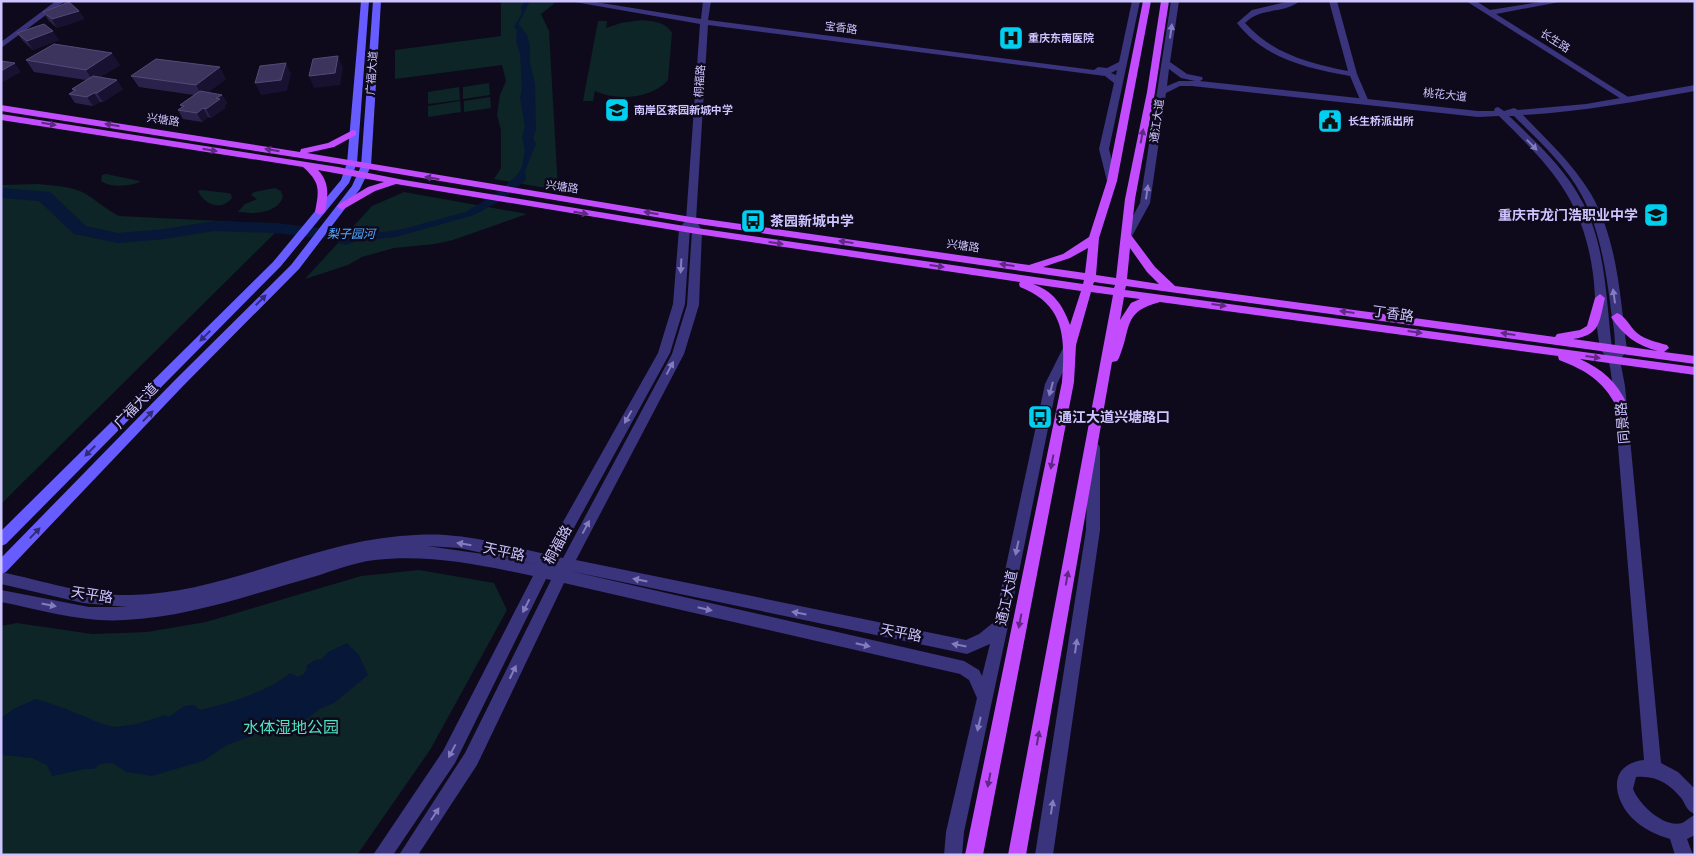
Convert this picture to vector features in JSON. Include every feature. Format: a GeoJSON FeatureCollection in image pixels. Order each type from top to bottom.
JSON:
{"type":"FeatureCollection","features":[{"type":"Feature","properties":{"kind":"main road","name":"广福大道"},"geometry":{"type":"LineString","coordinates":[[1,540],[277,264],[346,181],[350,168],[365,1]]}},
{"type":"Feature","properties":{"kind":"main road","name":"广福大道"},"geometry":{"type":"LineString","coordinates":[[1,568],[179,383],[295,266],[357,187],[365,171],[377,1]]}},
{"type":"Feature","properties":{"kind":"main road","name":"通江大道"},"geometry":{"type":"LineString","coordinates":[[974,855],[1068,382],[1070,345],[1088,283],[1094,238],[1112,181],[1147,1]]}},
{"type":"Feature","properties":{"kind":"main road","name":"通江大道"},"geometry":{"type":"LineString","coordinates":[[1018,855],[1120,287],[1130,199],[1165,1]]}},
{"type":"Feature","properties":{"kind":"main road","name":"兴塘路"},"geometry":{"type":"LineString","coordinates":[[1,108],[292,153],[365,171],[541,196],[690,227],[1024,268],[1088,283]]}},
{"type":"Feature","properties":{"kind":"main road","name":"兴塘路"},"geometry":{"type":"LineString","coordinates":[[1,117],[305,165],[350,168]]}},
{"type":"Feature","properties":{"kind":"main road"},"geometry":{"type":"LineString","coordinates":[[292,153],[331,146],[353,133]]}},
{"type":"Feature","properties":{"kind":"main road"},"geometry":{"type":"LineString","coordinates":[[305,165],[316,172],[322,180],[324,189],[320,212]]}},
{"type":"Feature","properties":{"kind":"main road","name":"兴塘路"},"geometry":{"type":"LineString","coordinates":[[365,171],[404,183],[533,205],[690,227],[990,274],[1088,283]]}},
{"type":"Feature","properties":{"kind":"main road"},"geometry":{"type":"LineString","coordinates":[[342,207],[366,191],[383,184],[404,183]]}},
{"type":"Feature","properties":{"kind":"main road"},"geometry":{"type":"LineString","coordinates":[[1104,374],[1117,350],[1127,314],[1132,308],[1146,300],[1172,294],[1153,273],[1127,236]]}},
{"type":"Feature","properties":{"kind":"main road"},"geometry":{"type":"LineString","coordinates":[[1024,268],[1065,258],[1080,251],[1094,238]]}},
{"type":"Feature","properties":{"kind":"main road"},"geometry":{"type":"LineString","coordinates":[[990,274],[1038,289],[1052,299],[1061,311],[1070,345]]}},
{"type":"Feature","properties":{"kind":"main road","name":"丁香路"},"geometry":{"type":"LineString","coordinates":[[1088,283],[1544,345],[1695,360]]}},
{"type":"Feature","properties":{"kind":"main road"},"geometry":{"type":"LineString","coordinates":[[1544,345],[1589,331],[1594,325],[1600,298]]}},
{"type":"Feature","properties":{"kind":"main road"},"geometry":{"type":"LineString","coordinates":[[1617,317],[1626,331],[1648,344],[1695,354]]}},
{"type":"Feature","properties":{"kind":"main road"},"geometry":{"type":"LineString","coordinates":[[1544,345],[1598,374],[1616,391],[1621,404]]}},
{"type":"Feature","properties":{"kind":"main road","name":"丁香路"},"geometry":{"type":"LineString","coordinates":[[1614,352],[1695,371]]}},
{"type":"Feature","properties":{"kind":"street"},"geometry":{"type":"LineString","coordinates":[[1,46],[61,1]]}},
{"type":"Feature","properties":{"kind":"street","name":"宝香路"},"geometry":{"type":"LineString","coordinates":[[573,1],[1107,73]]}},
{"type":"Feature","properties":{"kind":"street","name":"宝香路"},"geometry":{"type":"LineString","coordinates":[[603,1],[704,19]]}},
{"type":"Feature","properties":{"kind":"street","name":"桐福路"},"geometry":{"type":"LineString","coordinates":[[382,855],[449,757],[546,567],[664,353],[679,304],[690,227],[704,19],[707,1]]}},
{"type":"Feature","properties":{"kind":"street"},"geometry":{"type":"LineString","coordinates":[[1112,181],[1104,149],[1136,1]]}},
{"type":"Feature","properties":{"kind":"street","name":"通江大道"},"geometry":{"type":"LineString","coordinates":[[1127,236],[1145,203],[1175,1]]}},
{"type":"Feature","properties":{"kind":"street"},"geometry":{"type":"LineString","coordinates":[[1296,1],[1287,6],[1260,7],[1248,12],[1241,23],[1250,36],[1267,49],[1291,60],[1353,74]]}},
{"type":"Feature","properties":{"kind":"street"},"geometry":{"type":"LineString","coordinates":[[1333,1],[1353,74],[1364,100]]}},
{"type":"Feature","properties":{"kind":"street","name":"长生路"},"geometry":{"type":"LineString","coordinates":[[1470,1],[1626,98]]}},
{"type":"Feature","properties":{"kind":"street"},"geometry":{"type":"LineString","coordinates":[[1488,13],[1562,1]]}},
{"type":"Feature","properties":{"kind":"street"},"geometry":{"type":"LineString","coordinates":[[1119,84],[1107,73],[1124,63]]}},
{"type":"Feature","properties":{"kind":"street"},"geometry":{"type":"LineString","coordinates":[[1167,64],[1176,72],[1192,81]]}},
{"type":"Feature","properties":{"kind":"street"},"geometry":{"type":"LineString","coordinates":[[1162,91],[1192,81]]}},
{"type":"Feature","properties":{"kind":"street","name":"桃花大道"},"geometry":{"type":"LineString","coordinates":[[1192,81],[1478,114],[1564,110],[1695,82]]}},
{"type":"Feature","properties":{"kind":"street","name":"桃花大道"},"geometry":{"type":"LineString","coordinates":[[1626,98],[1695,88]]}},
{"type":"Feature","properties":{"kind":"street"},"geometry":{"type":"LineString","coordinates":[[1500,112],[1550,164],[1578,202],[1591,235],[1600,298],[1614,352]]}},
{"type":"Feature","properties":{"kind":"street","name":"同景路"},"geometry":{"type":"LineString","coordinates":[[1516,112],[1558,156],[1587,195],[1608,254],[1617,317],[1614,352],[1621,404],[1653,769]]}},
{"type":"Feature","properties":{"kind":"street","name":"桐福路"},"geometry":{"type":"LineString","coordinates":[[408,855],[470,759],[563,570],[678,354],[693,305],[690,227]]}},
{"type":"Feature","properties":{"kind":"street","name":"通江大道"},"geometry":{"type":"LineString","coordinates":[[953,855],[954,832],[1001,626],[1051,384],[1070,345]]}},
{"type":"Feature","properties":{"kind":"street","name":"通江大道"},"geometry":{"type":"LineString","coordinates":[[1044,855],[1093,530],[1094,426]]}},
{"type":"Feature","properties":{"kind":"street","name":"天平路"},"geometry":{"type":"LineString","coordinates":[[1,578],[94,598],[132,601],[175,596],[212,588],[357,549],[397,542],[439,540],[497,550],[546,567]]}},
{"type":"Feature","properties":{"kind":"street","name":"天平路"},"geometry":{"type":"LineString","coordinates":[[1,596],[89,613],[124,614],[143,612],[199,603],[374,554],[419,551],[546,567],[967,647],[984,639],[1001,626]]}},
{"type":"Feature","properties":{"kind":"street","name":"天平路"},"geometry":{"type":"LineString","coordinates":[[563,570],[964,668],[974,675],[985,697]]}},
{"type":"Feature","properties":{"kind":"street"},"geometry":{"type":"LineString","coordinates":[[1695,806],[1685,790],[1675,780],[1653,769],[1642,768],[1633,770],[1626,775],[1624,783],[1626,793],[1640,814],[1651,823],[1664,829],[1676,831],[1686,831],[1695,823]]}},
{"type":"Feature","properties":{"kind":"street"},"geometry":{"type":"LineString","coordinates":[[1676,831],[1684,855]]}},
{"type":"Feature","properties":{"kind":"green space"},"geometry":{"type":"Polygon","coordinates":[[[501,1],[556,2],[541,14],[549,31],[558,190],[494,179],[501,168],[501,130],[497,115],[500,95],[506,81],[502,65],[395,79],[395,50],[501,36],[501,1]]]}},
{"type":"Feature","properties":{"kind":"green space"},"geometry":{"type":"Polygon","coordinates":[[[642,20],[663,24],[672,33],[668,80],[653,91],[643,94],[623,97],[595,91],[593,101],[583,101],[598,21],[607,21],[606,28],[621,23],[642,20]]]}},
{"type":"Feature","properties":{"kind":"green space"},"geometry":{"type":"Polygon","coordinates":[[[489,83],[490,95],[463,99],[463,87],[489,83]]]}},
{"type":"Feature","properties":{"kind":"green space"},"geometry":{"type":"Polygon","coordinates":[[[459,87],[460,100],[428,104],[428,92],[459,87]]]}},
{"type":"Feature","properties":{"kind":"green space"},"geometry":{"type":"Polygon","coordinates":[[[490,97],[491,108],[464,112],[464,101],[490,97]]]}},
{"type":"Feature","properties":{"kind":"green space"},"geometry":{"type":"Polygon","coordinates":[[[460,101],[461,112],[428,117],[428,106],[460,101]]]}},
{"type":"Feature","properties":{"kind":"green space"},"geometry":{"type":"Polygon","coordinates":[[[106,174],[140,181],[124,186],[109,185],[101,181],[102,175],[106,174]]]}},
{"type":"Feature","properties":{"kind":"green space"},"geometry":{"type":"Polygon","coordinates":[[[39,184],[80,191],[119,216],[284,224],[1,504],[1,185],[39,184]]]}},
{"type":"Feature","properties":{"kind":"green space"},"geometry":{"type":"Polygon","coordinates":[[[275,188],[281,191],[283,197],[276,207],[257,213],[238,212],[245,204],[257,199],[251,195],[254,192],[275,188]]]}},
{"type":"Feature","properties":{"kind":"green space"},"geometry":{"type":"Polygon","coordinates":[[[198,191],[228,193],[231,194],[232,198],[223,205],[213,205],[204,200],[198,191]]]}},
{"type":"Feature","properties":{"kind":"green space"},"geometry":{"type":"Polygon","coordinates":[[[404,192],[527,214],[453,240],[435,244],[394,248],[362,257],[348,265],[305,279],[372,206],[404,192]]]}},
{"type":"Feature","properties":{"kind":"green space","name":"水体湿地公园"},"geometry":{"type":"Polygon","coordinates":[[[419,570],[494,583],[507,610],[430,750],[357,855],[1,855],[1,626],[17,623],[92,634],[147,632],[206,622],[361,576],[419,570]]]}},
{"type":"Feature","properties":{"kind":"water"},"geometry":{"type":"Polygon","coordinates":[[[525,1],[531,1],[518,23],[527,35],[530,46],[530,63],[535,84],[536,130],[533,138],[536,144],[525,171],[526,180],[498,202],[474,215],[396,237],[357,241],[346,245],[337,243],[347,232],[383,232],[403,229],[466,212],[498,192],[518,174],[522,167],[525,149],[522,138],[525,127],[520,98],[522,90],[520,53],[516,41],[517,30],[514,27],[522,13],[521,7],[525,1]]]}},
{"type":"Feature","properties":{"kind":"water"},"geometry":{"type":"Polygon","coordinates":[[[347,643],[359,655],[368,675],[334,703],[320,709],[307,719],[256,730],[252,736],[227,745],[203,761],[152,776],[127,772],[112,763],[100,764],[94,769],[52,776],[47,765],[32,758],[1,755],[1,718],[15,708],[36,699],[64,708],[102,724],[115,727],[137,724],[165,715],[169,717],[184,706],[194,705],[200,710],[235,700],[271,686],[290,673],[298,677],[304,674],[307,669],[306,666],[315,660],[322,659],[328,652],[347,643]]]}},
{"type":"Feature","properties":{"kind":"building"},"geometry":{"type":"Polygon","coordinates":[[[69,2],[79,11],[52,19],[43,12],[69,2]]]}},
{"type":"Feature","properties":{"kind":"building"},"geometry":{"type":"Polygon","coordinates":[[[44,24],[53,31],[27,41],[17,33],[44,24]]]}},
{"type":"Feature","properties":{"kind":"building"},"geometry":{"type":"Polygon","coordinates":[[[54,44],[112,53],[86,70],[26,60],[54,44]]]}},
{"type":"Feature","properties":{"kind":"building"},"geometry":{"type":"Polygon","coordinates":[[[338,56],[335,73],[309,76],[313,59],[338,56]]]}},
{"type":"Feature","properties":{"kind":"building"},"geometry":{"type":"Polygon","coordinates":[[[156,59],[220,67],[196,85],[131,76],[156,59]]]}},
{"type":"Feature","properties":{"kind":"building"},"geometry":{"type":"Polygon","coordinates":[[[1,61],[15,63],[1,71],[1,61]]]}},
{"type":"Feature","properties":{"kind":"building"},"geometry":{"type":"Polygon","coordinates":[[[286,63],[281,80],[255,83],[260,66],[286,63]]]}},
{"type":"Feature","properties":{"kind":"building"},"geometry":{"type":"Polygon","coordinates":[[[93,76],[117,80],[87,97],[69,94],[76,90],[72,89],[93,76]]]}},
{"type":"Feature","properties":{"kind":"building"},"geometry":{"type":"Polygon","coordinates":[[[200,91],[222,95],[216,98],[220,99],[197,113],[178,110],[184,106],[180,105],[200,91]]]}},
{"type":"Feature","properties":{"kind":"waterway","name":"梨子园河"},"geometry":{"type":"LineString","coordinates":[[1,193],[44,196],[80,230],[118,238],[165,234],[214,226],[275,228],[355,237],[373,235]]}},
{"type":"Feature","properties":{"kind":"place","name":"重庆东南医院"},"geometry":{"type":"Point","coordinates":[1011,38]}},
{"type":"Feature","properties":{"kind":"place","name":"南岸区茶园新城中学"},"geometry":{"type":"Point","coordinates":[617,110]}},
{"type":"Feature","properties":{"kind":"place","name":"长生桥派出所"},"geometry":{"type":"Point","coordinates":[1330,121]}},
{"type":"Feature","properties":{"kind":"place","name":"重庆市龙门浩职业中学"},"geometry":{"type":"Point","coordinates":[1656,215]}},
{"type":"Feature","properties":{"kind":"place","name":"茶园新城中学"},"geometry":{"type":"Point","coordinates":[753,221]}},
{"type":"Feature","properties":{"kind":"place","name":"通江大道兴塘路口"},"geometry":{"type":"Point","coordinates":[1040,417]}}]}
